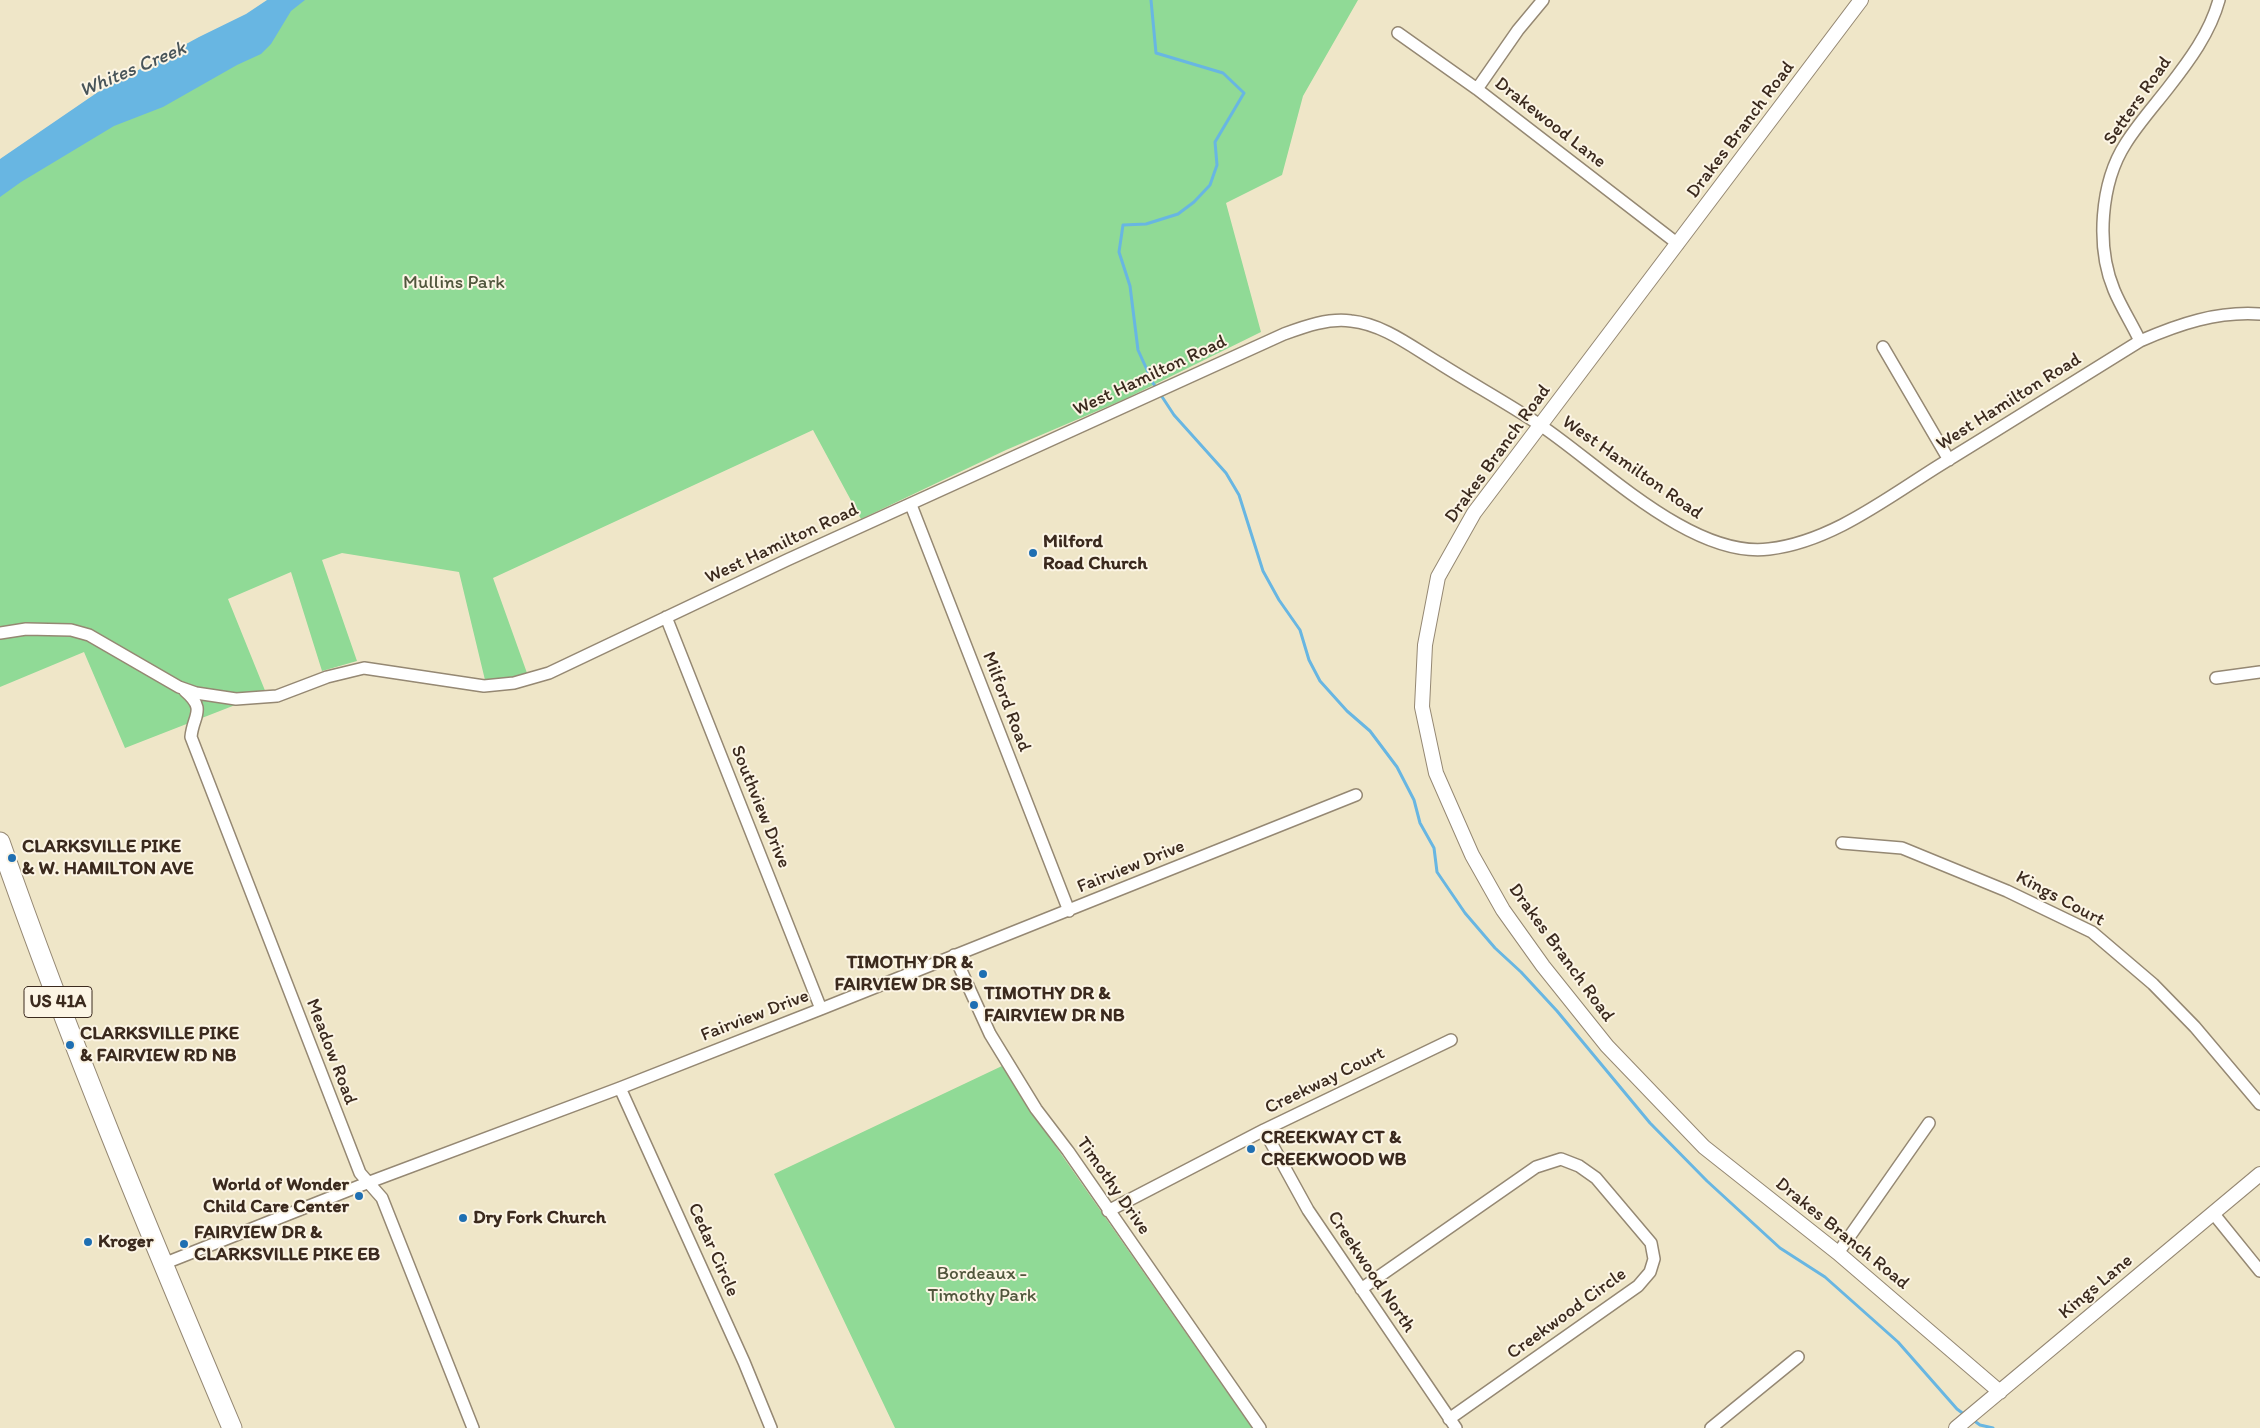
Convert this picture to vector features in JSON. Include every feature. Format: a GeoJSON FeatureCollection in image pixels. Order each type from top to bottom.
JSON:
{"type":"FeatureCollection","features":[{"type":"Feature","properties":{"kind":"main road","name":"US 41A"},"geometry":{"type":"LineString","coordinates":[[0,842],[41,957],[163,1264],[232,1428]]}},
{"type":"Feature","properties":{"kind":"street"},"geometry":{"type":"LineString","coordinates":[[1477,88],[1518,30],[1543,0]]}},
{"type":"Feature","properties":{"kind":"street","name":"Drakes Branch Road"},"geometry":{"type":"LineString","coordinates":[[1862,0],[1474,513],[1438,577],[1425,645],[1422,707],[1436,773],[1472,855],[1503,910],[1543,966],[1607,1046],[1704,1147],[1838,1253],[2000,1392]]}},
{"type":"Feature","properties":{"kind":"street","name":"Setters Road"},"geometry":{"type":"LineString","coordinates":[[2140,341],[2114,290],[2103,249],[2103,211],[2110,180],[2125,144],[2174,80],[2206,34],[2219,0]]}},
{"type":"Feature","properties":{"kind":"street","name":"Drakewood Lane"},"geometry":{"type":"LineString","coordinates":[[1398,33],[1477,88],[1678,244]]}},
{"type":"Feature","properties":{"kind":"street","name":"West Hamilton Road"},"geometry":{"type":"LineString","coordinates":[[0,633],[26,629],[72,630],[89,636],[179,687],[196,693],[236,699],[277,696],[327,677],[364,668],[484,686],[514,683],[549,673],[666,617],[1301,328],[1329,321],[1354,321],[1369,324],[1407,344],[1541,426],[1668,518],[1703,537],[1740,548],[1766,550],[1805,541],[1862,513],[2140,341],[2181,324],[2211,317],[2260,314]]}},
{"type":"Feature","properties":{"kind":"street"},"geometry":{"type":"LineString","coordinates":[[1884,347],[1949,460]]}},
{"type":"Feature","properties":{"kind":"street","name":"Milford Road"},"geometry":{"type":"LineString","coordinates":[[911,505],[1069,911]]}},
{"type":"Feature","properties":{"kind":"street","name":"Southview Drive"},"geometry":{"type":"LineString","coordinates":[[666,617],[821,1009]]}},
{"type":"Feature","properties":{"kind":"street"},"geometry":{"type":"LineString","coordinates":[[2216,678],[2260,672]]}},
{"type":"Feature","properties":{"kind":"street","name":"Meadow Road"},"geometry":{"type":"LineString","coordinates":[[179,687],[194,699],[198,708],[191,737],[360,1173],[382,1198],[473,1428]]}},
{"type":"Feature","properties":{"kind":"street","name":"Fairview Drive"},"geometry":{"type":"LineString","coordinates":[[163,1264],[367,1182],[620,1088],[821,1009],[1356,795]]}},
{"type":"Feature","properties":{"kind":"street","name":"Kings Court"},"geometry":{"type":"LineString","coordinates":[[1842,843],[1902,848],[2007,891],[2092,932],[2153,984],[2195,1027],[2260,1104]]}},
{"type":"Feature","properties":{"kind":"street","name":"Timothy Drive"},"geometry":{"type":"LineString","coordinates":[[954,955],[990,1034],[1036,1109],[1260,1428]]}},
{"type":"Feature","properties":{"kind":"street","name":"Creekway Court"},"geometry":{"type":"LineString","coordinates":[[1108,1210],[1264,1130],[1451,1040]]}},
{"type":"Feature","properties":{"kind":"street","name":"Cedar Circle"},"geometry":{"type":"LineString","coordinates":[[620,1088],[746,1366],[771,1428]]}},
{"type":"Feature","properties":{"kind":"street"},"geometry":{"type":"LineString","coordinates":[[1838,1253],[1930,1123]]}},
{"type":"Feature","properties":{"kind":"street","name":"Creekwood North"},"geometry":{"type":"LineString","coordinates":[[1264,1130],[1308,1210],[1452,1423]]}},
{"type":"Feature","properties":{"kind":"street","name":"Creekwood Circle"},"geometry":{"type":"LineString","coordinates":[[1361,1289],[1536,1167],[1561,1159],[1579,1166],[1596,1178],[1651,1243],[1654,1258],[1650,1272],[1638,1286],[1452,1423]]}},
{"type":"Feature","properties":{"kind":"street","name":"Kings Lane"},"geometry":{"type":"LineString","coordinates":[[1956,1428],[2260,1174]]}},
{"type":"Feature","properties":{"kind":"street"},"geometry":{"type":"LineString","coordinates":[[2213,1213],[2260,1270]]}},
{"type":"Feature","properties":{"kind":"street"},"geometry":{"type":"LineString","coordinates":[[1711,1428],[1798,1356]]}},
{"type":"Feature","properties":{"kind":"green space","name":"Mullins Park"},"geometry":{"type":"Polygon","coordinates":[[[299,0],[1358,0],[1303,96],[1282,175],[1226,203],[1261,332],[1125,399],[1006,450],[861,519],[813,430],[493,578],[527,673],[514,678],[485,680],[459,572],[342,553],[322,560],[357,661],[322,671],[291,572],[228,599],[266,693],[125,748],[84,652],[0,687],[0,187],[299,0]]]}},
{"type":"Feature","properties":{"kind":"green space","name":"Bordeaux - Timothy Park"},"geometry":{"type":"Polygon","coordinates":[[[1002,1066],[1036,1118],[1252,1428],[895,1428],[774,1174],[1002,1066]]]}},
{"type":"Feature","properties":{"kind":"water"},"geometry":{"type":"Polygon","coordinates":[[[267,0],[305,0],[291,11],[271,44],[261,54],[237,65],[163,107],[114,126],[21,182],[0,197],[0,159],[98,92],[199,37],[246,14],[267,0]]]}},
{"type":"Feature","properties":{"kind":"waterway"},"geometry":{"type":"LineString","coordinates":[[1151,0],[1156,53],[1223,73],[1244,93],[1215,142],[1217,165],[1210,185],[1194,202],[1178,214],[1146,224],[1123,225],[1119,252],[1130,286],[1138,350],[1153,383],[1174,415],[1226,473],[1239,495],[1263,571],[1279,600],[1300,630],[1309,660],[1320,681],[1347,711],[1370,731],[1397,767],[1414,800],[1420,823],[1434,848],[1437,872],[1465,913],[1495,948],[1521,972],[1557,1011],[1650,1123],[1707,1181],[1780,1248],[1825,1277],[1898,1342],[1957,1409],[1965,1415]]}},
{"type":"Feature","properties":{"kind":"waterway"},"geometry":{"type":"LineString","coordinates":[[1973,1420],[1980,1425],[1993,1428]]}},
{"type":"Feature","properties":{"kind":"place","name":"Milford Road Church"},"geometry":{"type":"Point","coordinates":[1033,553]}},
{"type":"Feature","properties":{"kind":"place","name":"CLARKSVILLE PIKE & W. HAMILTON AVE"},"geometry":{"type":"Point","coordinates":[12,858]}},
{"type":"Feature","properties":{"kind":"place","name":"TIMOTHY DR & FAIRVIEW DR SB"},"geometry":{"type":"Point","coordinates":[983,974]}},
{"type":"Feature","properties":{"kind":"place","name":"TIMOTHY DR & FAIRVIEW DR NB"},"geometry":{"type":"Point","coordinates":[974,1005]}},
{"type":"Feature","properties":{"kind":"place","name":"CLARKSVILLE PIKE & FAIRVIEW RD NB"},"geometry":{"type":"Point","coordinates":[70,1045]}},
{"type":"Feature","properties":{"kind":"place","name":"CREEKWAY CT & CREEKWOOD WB"},"geometry":{"type":"Point","coordinates":[1251,1149]}},
{"type":"Feature","properties":{"kind":"place","name":"World of Wonder Child Care Center"},"geometry":{"type":"Point","coordinates":[359,1196]}},
{"type":"Feature","properties":{"kind":"place","name":"Dry Fork Church"},"geometry":{"type":"Point","coordinates":[463,1218]}},
{"type":"Feature","properties":{"kind":"place","name":"Kroger"},"geometry":{"type":"Point","coordinates":[88,1242]}},
{"type":"Feature","properties":{"kind":"place","name":"FAIRVIEW DR & CLARKSVILLE PIKE EB"},"geometry":{"type":"Point","coordinates":[184,1244]}},
{"type":"Feature","properties":{"kind":"water label","name":"Whites Creek"},"geometry":{"type":"Point","coordinates":[133,70]}}]}
